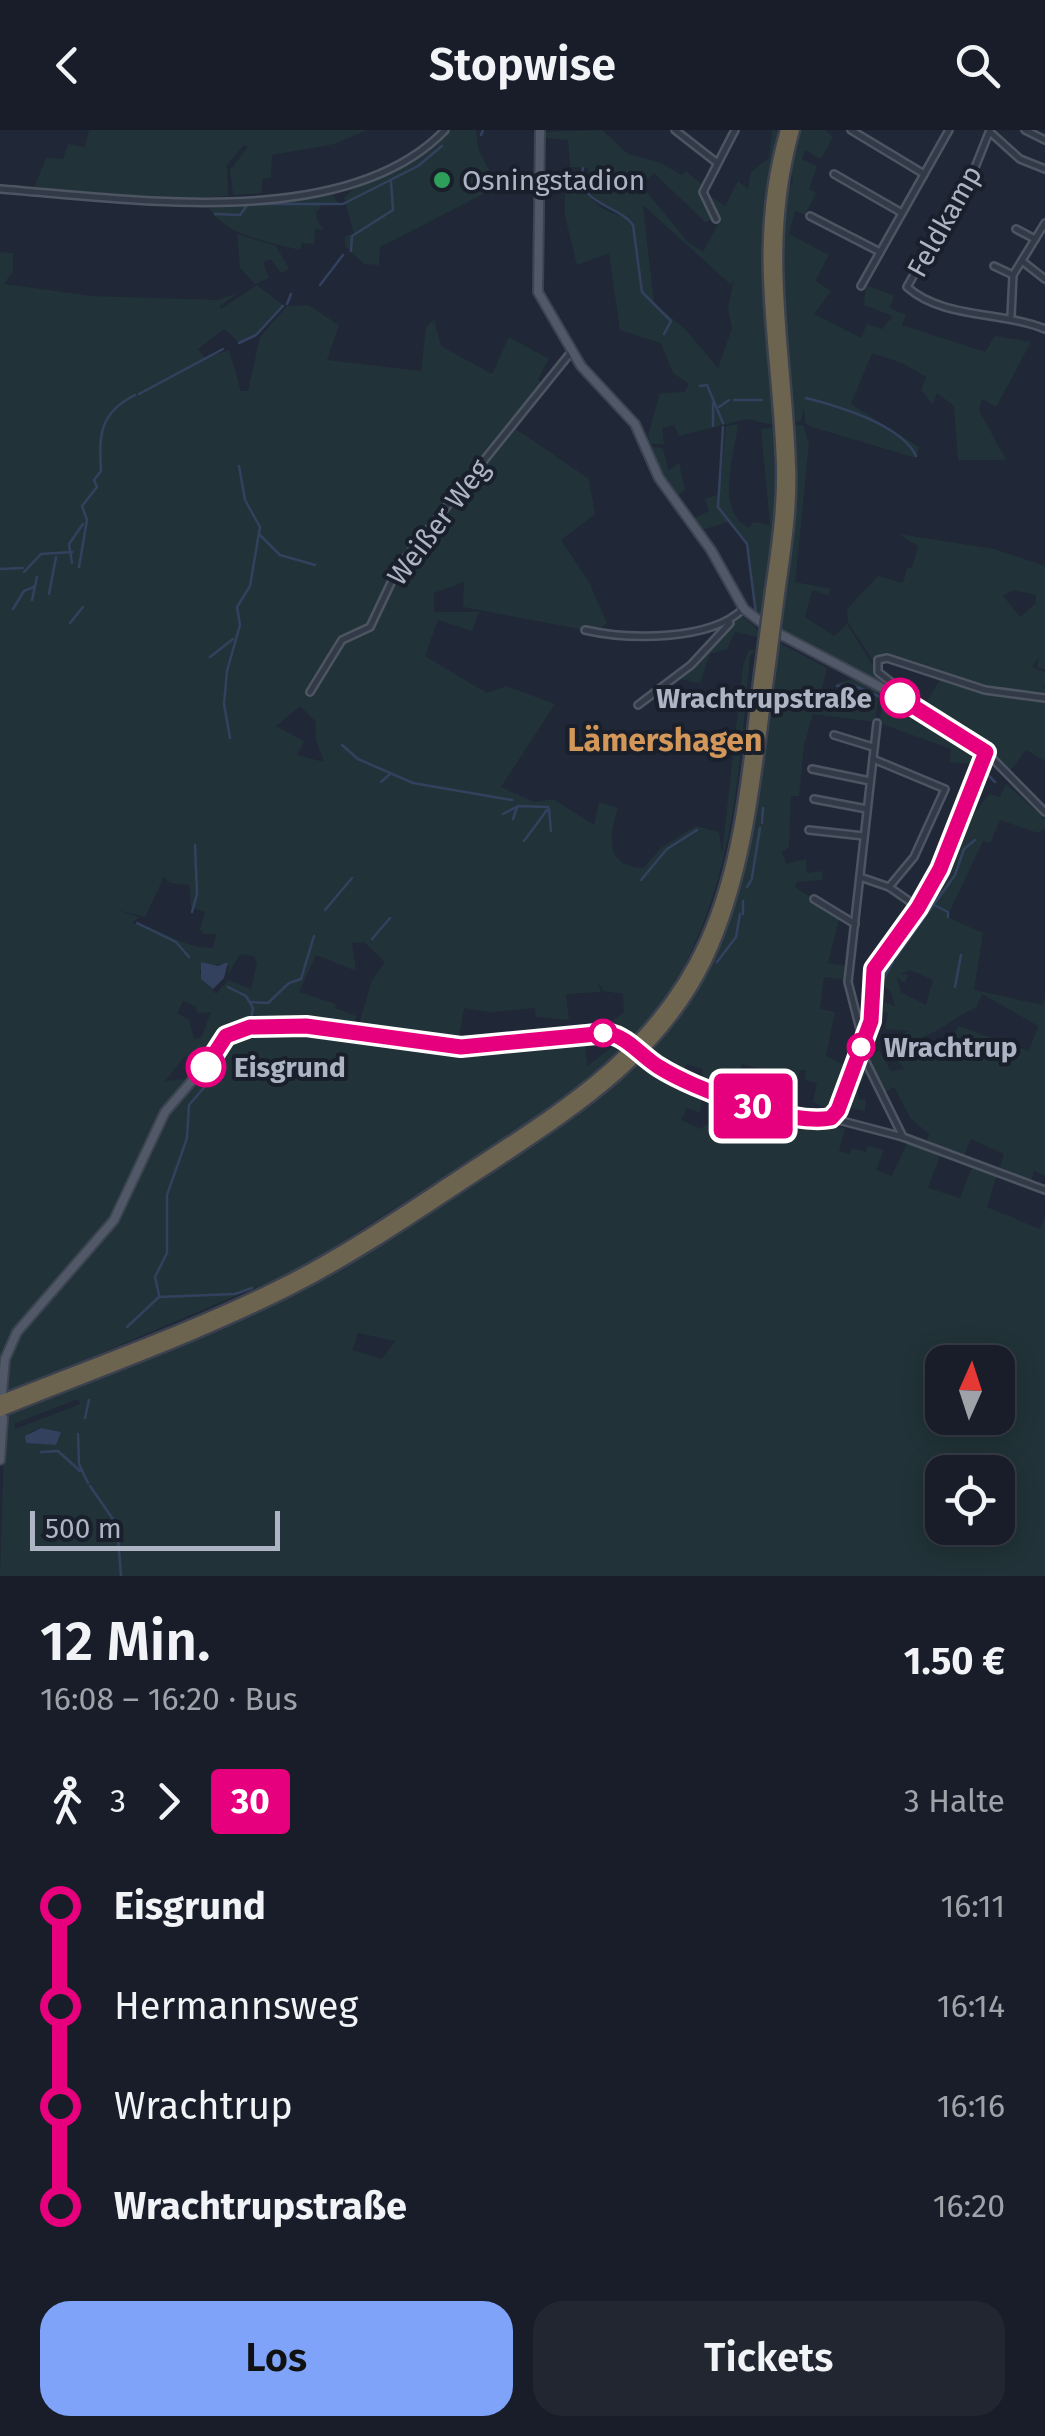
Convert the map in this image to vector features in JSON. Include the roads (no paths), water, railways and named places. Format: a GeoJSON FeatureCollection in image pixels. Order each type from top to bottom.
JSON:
{"type":"FeatureCollection","features":[{"type":"Feature","properties":{"kind":"highway"},"geometry":{"type":"LineString","coordinates":[[775,592],[782,466],[766,252],[774,181],[786,130]]}},
{"type":"Feature","properties":{"kind":"highway"},"geometry":{"type":"LineString","coordinates":[[1,1414],[263,1298],[365,1247],[573,1112],[622,1072],[666,1024],[705,962],[729,904],[744,842],[790,466],[774,254],[779,200],[794,130]]}},
{"type":"Feature","properties":{"kind":"highway"},"geometry":{"type":"LineString","coordinates":[[1,1397],[263,1298]]}},
{"type":"Feature","properties":{"kind":"main road"},"geometry":{"type":"LineString","coordinates":[[1,1397],[5,1359],[17,1332],[114,1220],[165,1112],[231,1032],[250,1027],[306,1026],[461,1047],[504,1046],[601,1033],[624,1040],[651,1062],[752,1106],[831,1118],[838,1110],[872,1014],[874,969],[918,908],[946,855],[986,752],[914,705],[825,661],[744,609],[712,550],[659,478],[634,424],[572,351],[536,280],[540,130]]}},
{"type":"Feature","properties":{"kind":"main road"},"geometry":{"type":"LineString","coordinates":[[0,1460],[1,1414]]}},
{"type":"Feature","properties":{"kind":"street"},"geometry":{"type":"LineString","coordinates":[[0,189],[182,202],[314,194],[378,176],[418,154],[445,130]]}},
{"type":"Feature","properties":{"kind":"street"},"geometry":{"type":"LineString","coordinates":[[675,130],[717,163]]}},
{"type":"Feature","properties":{"kind":"street"},"geometry":{"type":"LineString","coordinates":[[716,218],[703,196],[735,130]]}},
{"type":"Feature","properties":{"kind":"street"},"geometry":{"type":"LineString","coordinates":[[851,130],[924,174]]}},
{"type":"Feature","properties":{"kind":"street"},"geometry":{"type":"LineString","coordinates":[[860,286],[949,130]]}},
{"type":"Feature","properties":{"kind":"street"},"geometry":{"type":"LineString","coordinates":[[1025,130],[1045,140]]}},
{"type":"Feature","properties":{"kind":"street"},"geometry":{"type":"LineString","coordinates":[[990,131],[1020,159],[1045,169]]}},
{"type":"Feature","properties":{"kind":"street","name":"Feldkamp"},"geometry":{"type":"LineString","coordinates":[[990,131],[907,287],[964,314],[1011,316],[1045,329]]}},
{"type":"Feature","properties":{"kind":"street"},"geometry":{"type":"LineString","coordinates":[[834,174],[902,213]]}},
{"type":"Feature","properties":{"kind":"street"},"geometry":{"type":"LineString","coordinates":[[810,216],[880,252]]}},
{"type":"Feature","properties":{"kind":"street"},"geometry":{"type":"LineString","coordinates":[[1011,316],[1013,275],[1045,223]]}},
{"type":"Feature","properties":{"kind":"street"},"geometry":{"type":"LineString","coordinates":[[1016,229],[1036,239]]}},
{"type":"Feature","properties":{"kind":"street"},"geometry":{"type":"LineString","coordinates":[[1022,261],[1045,279]]}},
{"type":"Feature","properties":{"kind":"street"},"geometry":{"type":"LineString","coordinates":[[994,266],[1013,275]]}},
{"type":"Feature","properties":{"kind":"street","name":"Weißer Weg"},"geometry":{"type":"LineString","coordinates":[[310,692],[342,640],[370,626],[399,566],[572,351]]}},
{"type":"Feature","properties":{"kind":"street"},"geometry":{"type":"LineString","coordinates":[[638,705],[691,665],[744,609]]}},
{"type":"Feature","properties":{"kind":"street"},"geometry":{"type":"LineString","coordinates":[[584,630],[647,638],[709,630],[732,621]]}},
{"type":"Feature","properties":{"kind":"street"},"geometry":{"type":"LineString","coordinates":[[914,705],[914,700],[878,672],[878,660],[888,658],[985,690],[1045,698]]}},
{"type":"Feature","properties":{"kind":"street"},"geometry":{"type":"LineString","coordinates":[[864,1039],[848,988],[877,723]]}},
{"type":"Feature","properties":{"kind":"street"},"geometry":{"type":"LineString","coordinates":[[834,735],[874,748]]}},
{"type":"Feature","properties":{"kind":"street"},"geometry":{"type":"LineString","coordinates":[[986,752],[1045,812]]}},
{"type":"Feature","properties":{"kind":"street"},"geometry":{"type":"LineString","coordinates":[[873,758],[945,790],[911,862],[889,887]]}},
{"type":"Feature","properties":{"kind":"street"},"geometry":{"type":"LineString","coordinates":[[812,769],[870,782]]}},
{"type":"Feature","properties":{"kind":"street"},"geometry":{"type":"LineString","coordinates":[[814,799],[867,809]]}},
{"type":"Feature","properties":{"kind":"street"},"geometry":{"type":"LineString","coordinates":[[814,829],[864,836]]}},
{"type":"Feature","properties":{"kind":"street"},"geometry":{"type":"LineString","coordinates":[[860,877],[889,887],[918,908]]}},
{"type":"Feature","properties":{"kind":"street"},"geometry":{"type":"LineString","coordinates":[[814,899],[855,924]]}},
{"type":"Feature","properties":{"kind":"street"},"geometry":{"type":"LineString","coordinates":[[860,1050],[903,1137]]}},
{"type":"Feature","properties":{"kind":"street"},"geometry":{"type":"LineString","coordinates":[[831,1118],[903,1137],[1045,1190]]}},
{"type":"Feature","properties":{"kind":"water"},"geometry":{"type":"Polygon","coordinates":[[[201,962],[218,966],[228,962],[224,978],[213,989],[201,979],[201,962]]]}},
{"type":"Feature","properties":{"kind":"water"},"geometry":{"type":"Polygon","coordinates":[[[41,1428],[61,1432],[56,1445],[26,1443],[25,1436],[41,1428]]]}},
{"type":"Feature","properties":{"kind":"waterway"},"geometry":{"type":"LineString","coordinates":[[481,135],[483,130]]}},
{"type":"Feature","properties":{"kind":"waterway"},"geometry":{"type":"LineString","coordinates":[[215,214],[240,215],[248,204],[343,204],[418,166],[442,146]]}},
{"type":"Feature","properties":{"kind":"waterway"},"geometry":{"type":"LineString","coordinates":[[583,168],[582,180],[591,197],[633,225],[642,292],[671,321],[664,334]]}},
{"type":"Feature","properties":{"kind":"waterway"},"geometry":{"type":"LineString","coordinates":[[351,251],[352,236],[393,210],[391,181]]}},
{"type":"Feature","properties":{"kind":"waterway"},"geometry":{"type":"LineString","coordinates":[[320,285],[343,255]]}},
{"type":"Feature","properties":{"kind":"waterway"},"geometry":{"type":"LineString","coordinates":[[287,304],[291,294]]}},
{"type":"Feature","properties":{"kind":"waterway"},"geometry":{"type":"LineString","coordinates":[[239,343],[256,335],[283,306]]}},
{"type":"Feature","properties":{"kind":"waterway"},"geometry":{"type":"LineString","coordinates":[[139,394],[223,349]]}},
{"type":"Feature","properties":{"kind":"waterway"},"geometry":{"type":"LineString","coordinates":[[700,386],[707,385],[723,423]]}},
{"type":"Feature","properties":{"kind":"waterway"},"geometry":{"type":"LineString","coordinates":[[79,567],[87,520],[82,506],[97,487],[94,480],[101,471],[104,426],[114,409],[135,395]]}},
{"type":"Feature","properties":{"kind":"waterway"},"geometry":{"type":"LineString","coordinates":[[806,398],[883,426],[909,445],[916,456]]}},
{"type":"Feature","properties":{"kind":"waterway"},"geometry":{"type":"LineString","coordinates":[[719,407],[729,400]]}},
{"type":"Feature","properties":{"kind":"waterway"},"geometry":{"type":"LineString","coordinates":[[734,400],[762,400]]}},
{"type":"Feature","properties":{"kind":"waterway"},"geometry":{"type":"LineString","coordinates":[[713,403],[713,426]]}},
{"type":"Feature","properties":{"kind":"waterway"},"geometry":{"type":"LineString","coordinates":[[723,427],[718,507],[747,544],[756,614]]}},
{"type":"Feature","properties":{"kind":"waterway"},"geometry":{"type":"LineString","coordinates":[[230,738],[224,704],[227,671],[240,625],[237,607],[250,586],[260,527],[245,500],[239,466]]}},
{"type":"Feature","properties":{"kind":"waterway"},"geometry":{"type":"LineString","coordinates":[[72,563],[69,544],[83,524]]}},
{"type":"Feature","properties":{"kind":"waterway"},"geometry":{"type":"LineString","coordinates":[[260,535],[280,555],[315,565]]}},
{"type":"Feature","properties":{"kind":"waterway"},"geometry":{"type":"LineString","coordinates":[[24,572],[41,554],[72,552]]}},
{"type":"Feature","properties":{"kind":"waterway"},"geometry":{"type":"LineString","coordinates":[[49,594],[56,557]]}},
{"type":"Feature","properties":{"kind":"waterway"},"geometry":{"type":"LineString","coordinates":[[0,569],[23,568]]}},
{"type":"Feature","properties":{"kind":"waterway"},"geometry":{"type":"LineString","coordinates":[[32,600],[37,577]]}},
{"type":"Feature","properties":{"kind":"waterway"},"geometry":{"type":"LineString","coordinates":[[13,609],[24,591],[34,587]]}},
{"type":"Feature","properties":{"kind":"waterway"},"geometry":{"type":"LineString","coordinates":[[70,623],[83,607]]}},
{"type":"Feature","properties":{"kind":"waterway"},"geometry":{"type":"LineString","coordinates":[[702,632],[723,626]]}},
{"type":"Feature","properties":{"kind":"waterway"},"geometry":{"type":"LineString","coordinates":[[210,657],[233,639]]}},
{"type":"Feature","properties":{"kind":"waterway"},"geometry":{"type":"LineString","coordinates":[[837,686],[850,684],[878,696]]}},
{"type":"Feature","properties":{"kind":"waterway"},"geometry":{"type":"LineString","coordinates":[[342,745],[358,759],[413,783],[512,800]]}},
{"type":"Feature","properties":{"kind":"waterway"},"geometry":{"type":"LineString","coordinates":[[984,771],[995,782]]}},
{"type":"Feature","properties":{"kind":"waterway"},"geometry":{"type":"LineString","coordinates":[[381,782],[390,774]]}},
{"type":"Feature","properties":{"kind":"waterway"},"geometry":{"type":"LineString","coordinates":[[503,814],[518,806],[548,807]]}},
{"type":"Feature","properties":{"kind":"waterway"},"geometry":{"type":"LineString","coordinates":[[513,819],[517,807]]}},
{"type":"Feature","properties":{"kind":"waterway"},"geometry":{"type":"LineString","coordinates":[[762,823],[763,808]]}},
{"type":"Feature","properties":{"kind":"waterway"},"geometry":{"type":"LineString","coordinates":[[549,809],[551,831]]}},
{"type":"Feature","properties":{"kind":"waterway"},"geometry":{"type":"LineString","coordinates":[[524,841],[547,810]]}},
{"type":"Feature","properties":{"kind":"waterway"},"geometry":{"type":"LineString","coordinates":[[752,877],[760,828]]}},
{"type":"Feature","properties":{"kind":"waterway"},"geometry":{"type":"LineString","coordinates":[[641,880],[667,849],[697,830]]}},
{"type":"Feature","properties":{"kind":"waterway"},"geometry":{"type":"LineString","coordinates":[[896,957],[955,875],[964,849],[975,840]]}},
{"type":"Feature","properties":{"kind":"waterway"},"geometry":{"type":"LineString","coordinates":[[192,912],[197,894],[195,845]]}},
{"type":"Feature","properties":{"kind":"waterway"},"geometry":{"type":"LineString","coordinates":[[325,910],[352,878]]}},
{"type":"Feature","properties":{"kind":"waterway"},"geometry":{"type":"LineString","coordinates":[[747,887],[752,879]]}},
{"type":"Feature","properties":{"kind":"waterway"},"geometry":{"type":"LineString","coordinates":[[743,901],[743,914]]}},
{"type":"Feature","properties":{"kind":"waterway"},"geometry":{"type":"LineString","coordinates":[[934,905],[948,912],[948,917]]}},
{"type":"Feature","properties":{"kind":"waterway"},"geometry":{"type":"LineString","coordinates":[[717,962],[736,937],[740,914]]}},
{"type":"Feature","properties":{"kind":"waterway"},"geometry":{"type":"LineString","coordinates":[[372,939],[390,918]]}},
{"type":"Feature","properties":{"kind":"waterway"},"geometry":{"type":"LineString","coordinates":[[137,923],[176,942],[189,957]]}},
{"type":"Feature","properties":{"kind":"waterway"},"geometry":{"type":"LineString","coordinates":[[250,1002],[268,1003],[289,983],[301,979],[314,936]]}},
{"type":"Feature","properties":{"kind":"waterway"},"geometry":{"type":"LineString","coordinates":[[955,987],[961,955]]}},
{"type":"Feature","properties":{"kind":"waterway"},"geometry":{"type":"LineString","coordinates":[[880,985],[893,962]]}},
{"type":"Feature","properties":{"kind":"waterway"},"geometry":{"type":"LineString","coordinates":[[228,987],[246,996],[253,1008],[251,1020],[231,1025]]}},
{"type":"Feature","properties":{"kind":"waterway"},"geometry":{"type":"LineString","coordinates":[[214,1075],[225,1049]]}},
{"type":"Feature","properties":{"kind":"waterway"},"geometry":{"type":"LineString","coordinates":[[159,1295],[155,1277],[167,1253],[167,1195],[187,1138],[189,1105],[208,1083]]}},
{"type":"Feature","properties":{"kind":"waterway"},"geometry":{"type":"LineString","coordinates":[[127,1327],[159,1297],[235,1294],[252,1288]]}},
{"type":"Feature","properties":{"kind":"waterway"},"geometry":{"type":"LineString","coordinates":[[85,1418],[89,1400]]}},
{"type":"Feature","properties":{"kind":"waterway"},"geometry":{"type":"LineString","coordinates":[[78,1434],[79,1464],[88,1483]]}},
{"type":"Feature","properties":{"kind":"waterway"},"geometry":{"type":"LineString","coordinates":[[41,1452],[58,1451],[80,1471]]}},
{"type":"Feature","properties":{"kind":"waterway"},"geometry":{"type":"LineString","coordinates":[[90,1486],[117,1525],[121,1576]]}},
{"type":"Feature","properties":{"kind":"place","name":"Osningstadion"},"geometry":{"type":"Point","coordinates":[442,180]}},
{"type":"Feature","properties":{"kind":"place","name":"Wrachtrupstraße"},"geometry":{"type":"Point","coordinates":[900,698]}},
{"type":"Feature","properties":{"kind":"place","name":"Wrachtrup"},"geometry":{"type":"Point","coordinates":[861,1047]}},
{"type":"Feature","properties":{"kind":"place","name":"Eisgrund"},"geometry":{"type":"Point","coordinates":[206,1067]}},
{"type":"Feature","properties":{"kind":"district","name":"Lämershagen"},"geometry":{"type":"Point","coordinates":[665,740]}}]}
